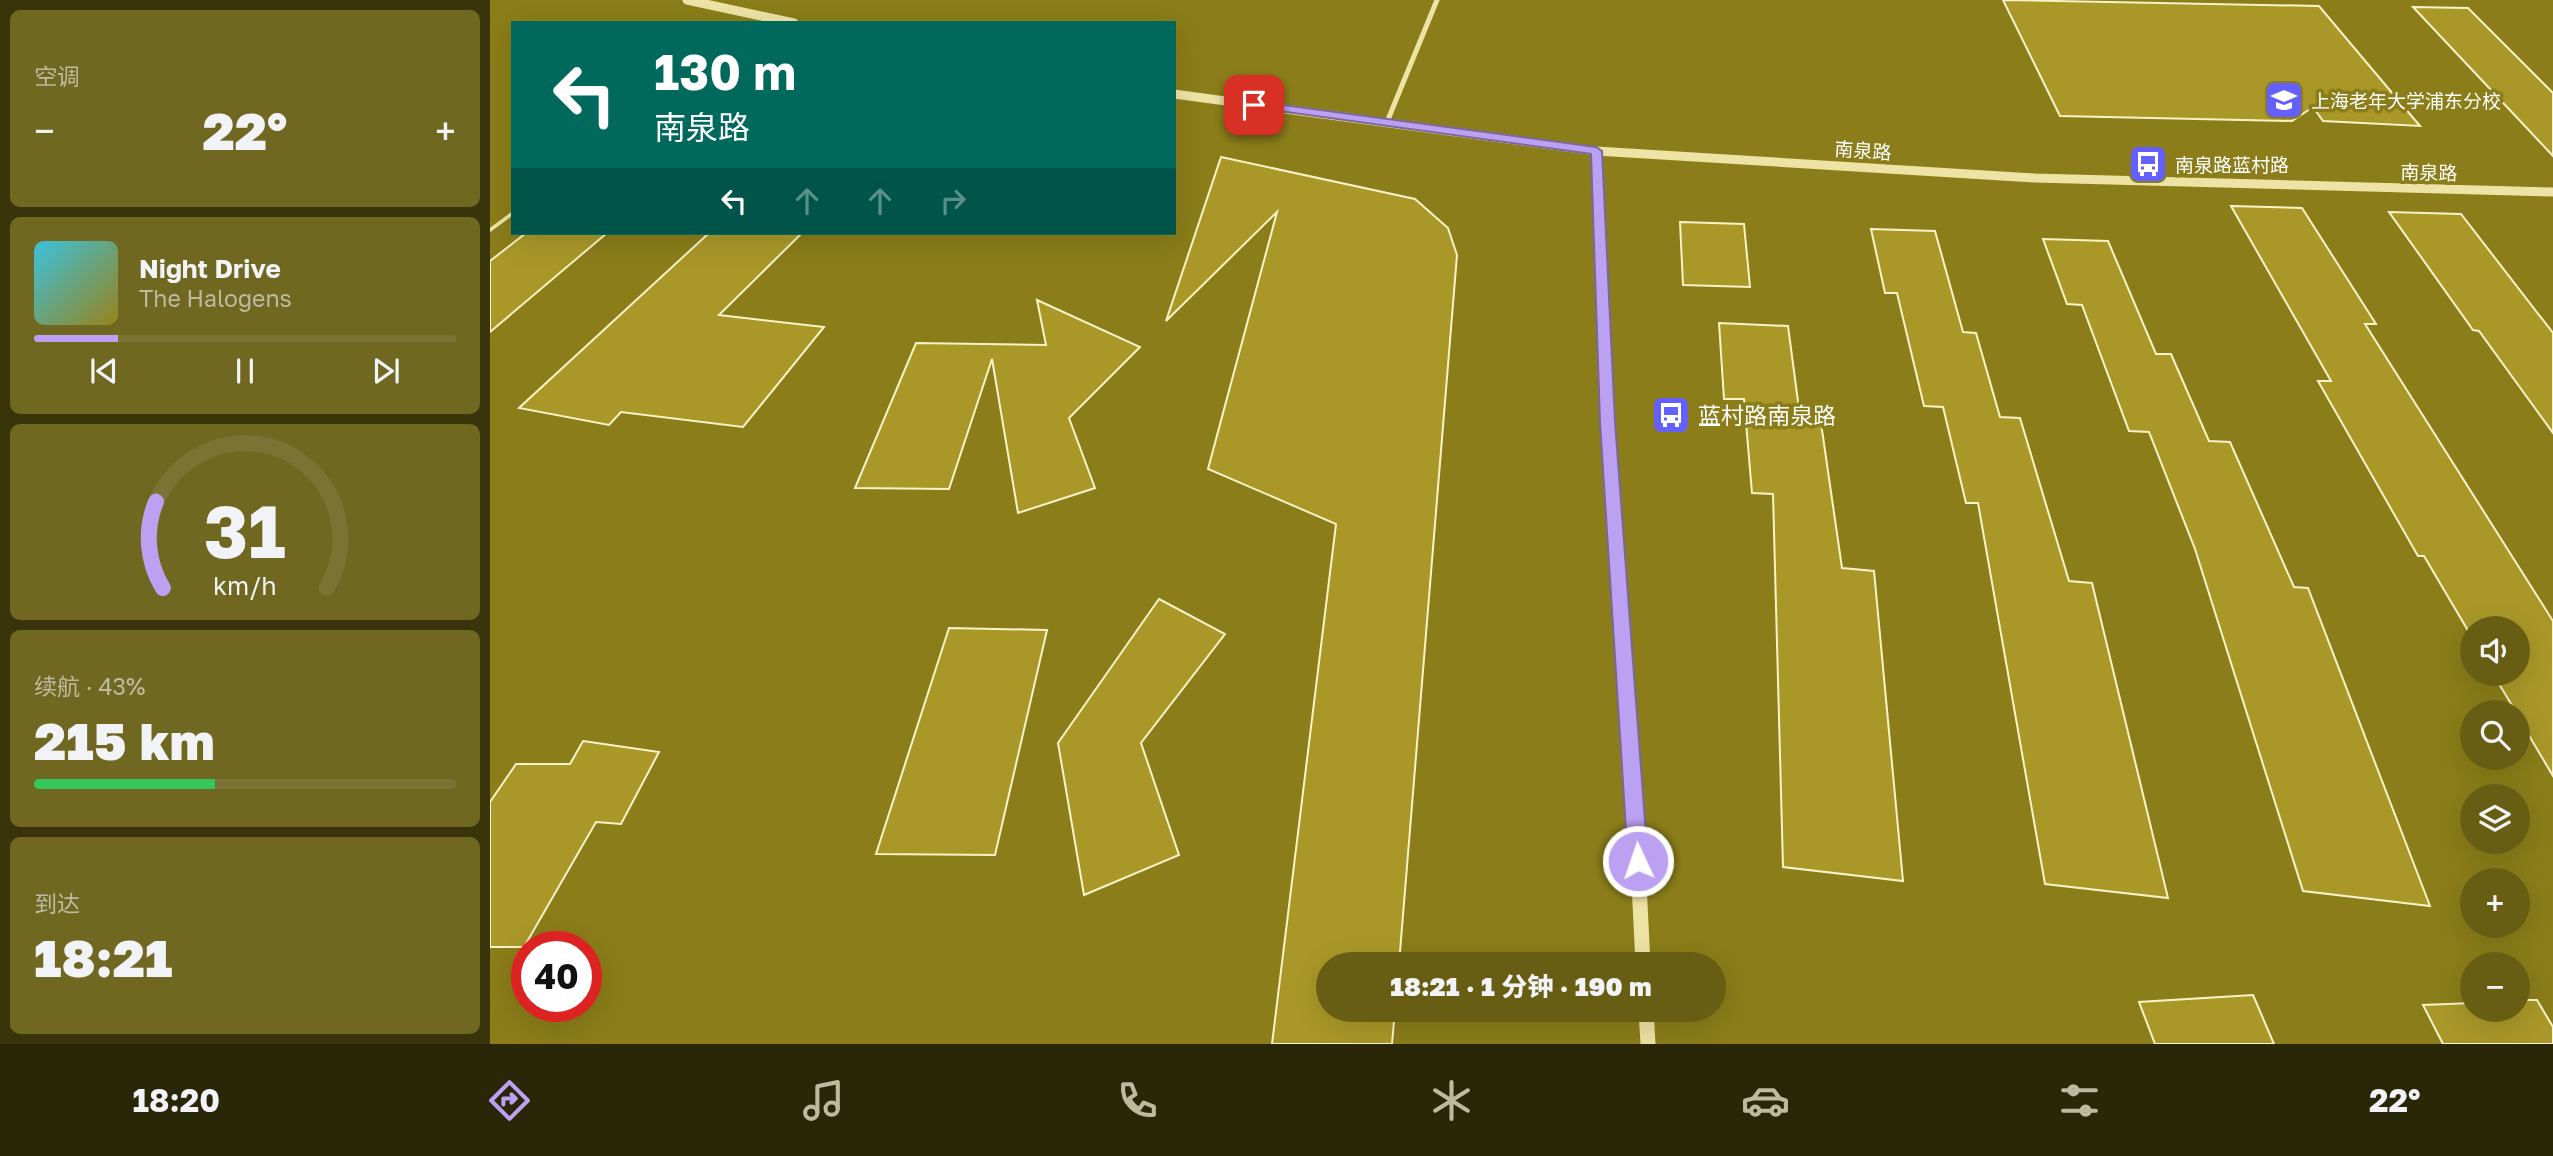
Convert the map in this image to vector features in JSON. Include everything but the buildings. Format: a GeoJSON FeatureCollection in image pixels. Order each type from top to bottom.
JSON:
{"type":"FeatureCollection","features":[{"type":"Feature","properties":{"kind":"street"},"geometry":{"type":"LineString","coordinates":[[687,0],[707,2],[765,20]]}},
{"type":"Feature","properties":{"kind":"street"},"geometry":{"type":"LineString","coordinates":[[1387,122],[1437,0]]}},
{"type":"Feature","properties":{"kind":"street","name":"南泉路"},"geometry":{"type":"LineString","coordinates":[[1176,94],[1596,151],[2035,178],[2553,192]]}},
{"type":"Feature","properties":{"kind":"street"},"geometry":{"type":"LineString","coordinates":[[1596,151],[1607,422],[1634,783],[1642,952]]}},
{"type":"Feature","properties":{"kind":"street"},"geometry":{"type":"LineString","coordinates":[[1647,1022],[1648,1044]]}},
{"type":"Feature","properties":{"kind":"lane"},"geometry":{"type":"LineString","coordinates":[[490,230],[511,214]]}},
{"type":"Feature","properties":{"kind":"place","name":"上海老年大学浦东分校"},"geometry":{"type":"Point","coordinates":[2284,100]}},
{"type":"Feature","properties":{"kind":"place","name":"南泉路蓝村路"},"geometry":{"type":"Point","coordinates":[2148,164]}},
{"type":"Feature","properties":{"kind":"place","name":"蓝村路南泉路"},"geometry":{"type":"Point","coordinates":[1671,415]}},
{"type":"Feature","properties":{"kind":"route"},"geometry":{"type":"LineString","coordinates":[[1254,105],[1596,151],[1607,422],[1638,861]]}}]}
